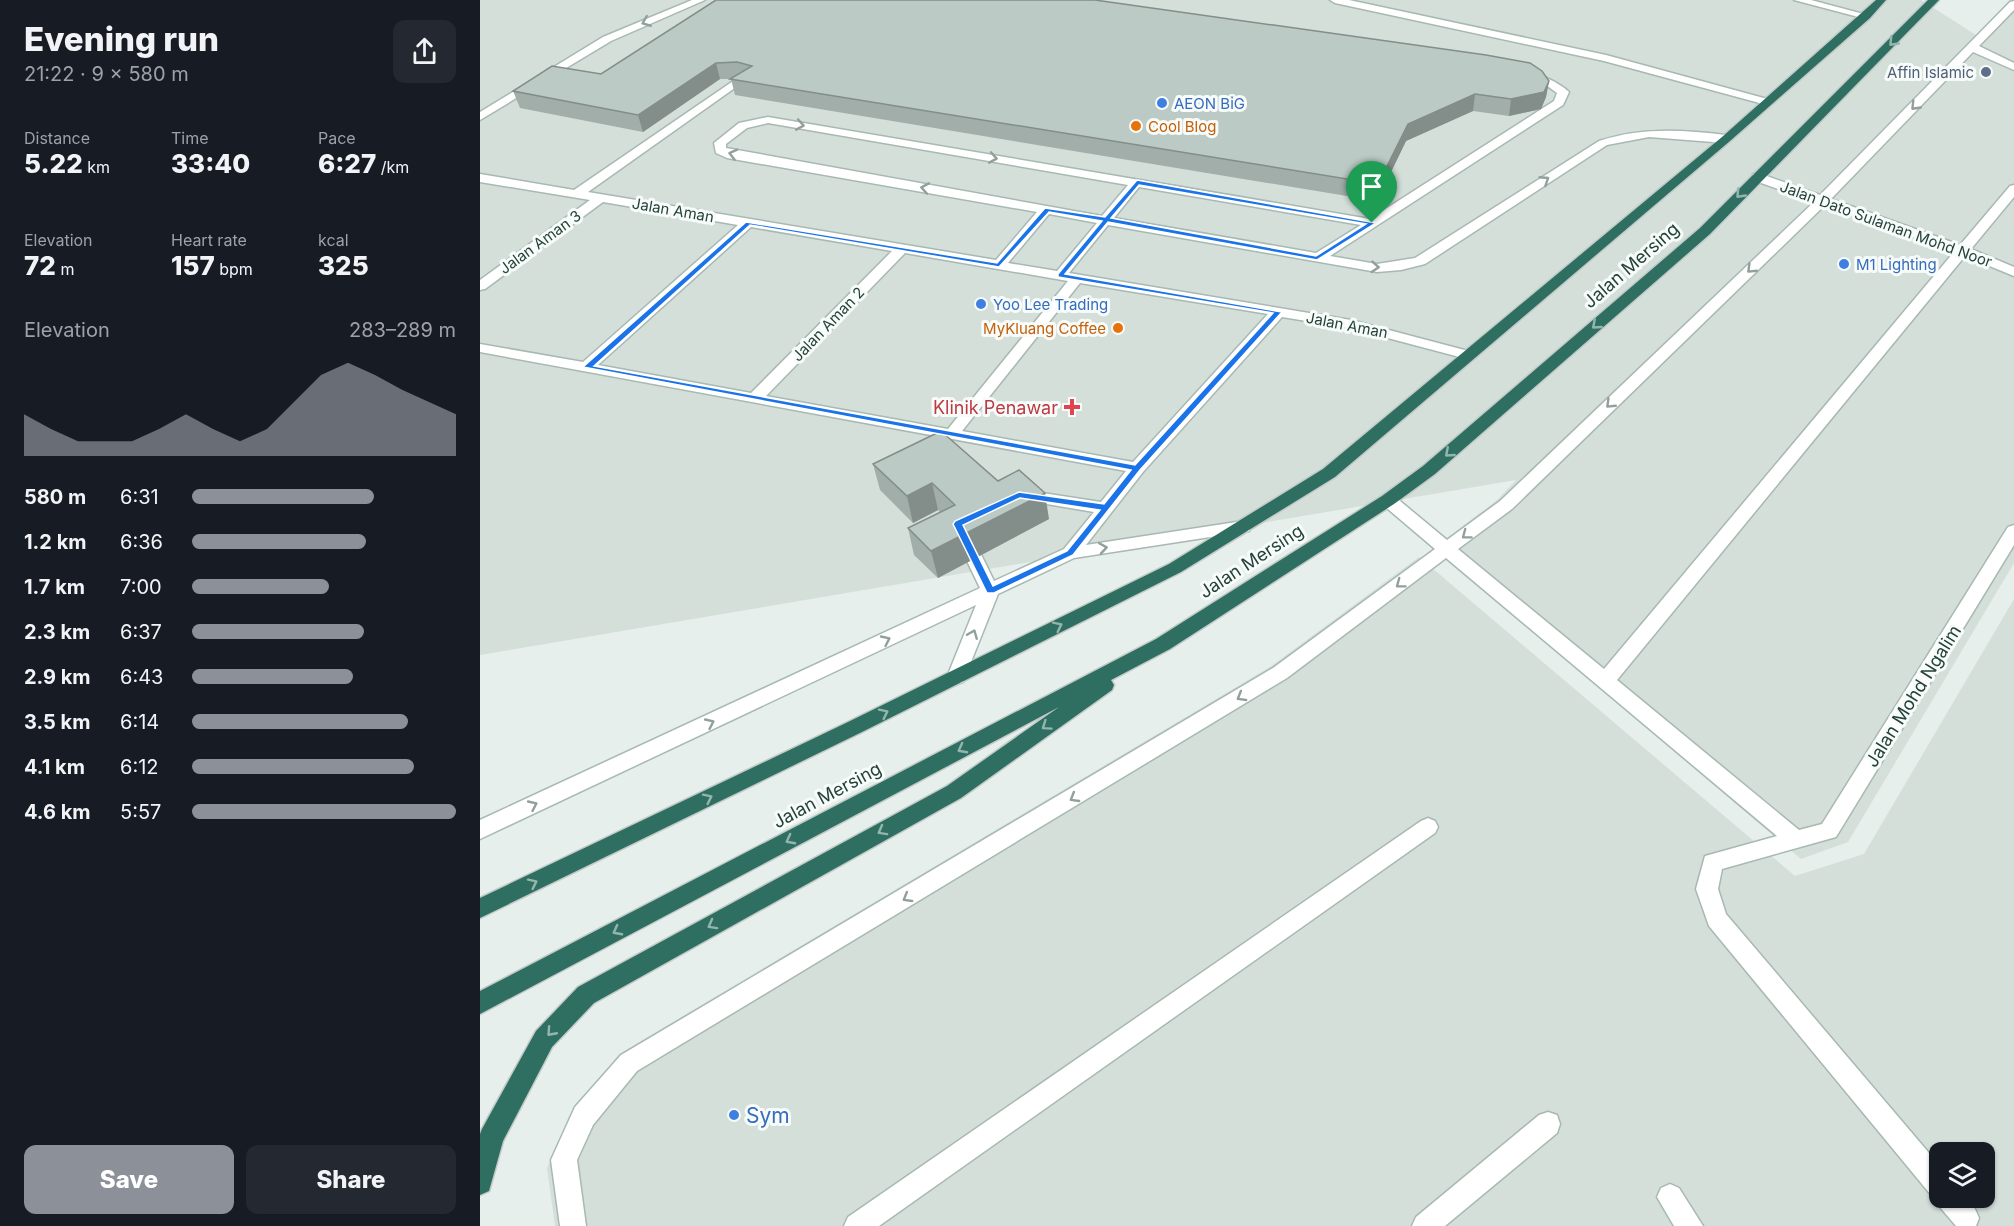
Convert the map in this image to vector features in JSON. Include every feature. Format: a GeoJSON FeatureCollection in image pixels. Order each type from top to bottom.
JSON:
{"type":"FeatureCollection","features":[{"type":"Feature","properties":{"kind":"highway","name":"Jalan Mersing"},"geometry":{"type":"LineString","coordinates":[[480,908],[1175,568],[1329,473],[1726,140],[1866,16],[1881,0]]}},
{"type":"Feature","properties":{"kind":"highway","name":"Jalan Mersing"},"geometry":{"type":"LineString","coordinates":[[480,1003],[1163,644],[1388,500],[1429,470],[1705,231],[1934,0]]}},
{"type":"Feature","properties":{"kind":"highway"},"geometry":{"type":"LineString","coordinates":[[480,1182],[491,1138],[544,1039],[586,995],[954,792],[1163,644]]}},
{"type":"Feature","properties":{"kind":"street"},"geometry":{"type":"LineString","coordinates":[[480,117],[607,39],[700,0]]}},
{"type":"Feature","properties":{"kind":"street"},"geometry":{"type":"LineString","coordinates":[[1335,0],[1606,58],[1767,102]]}},
{"type":"Feature","properties":{"kind":"street"},"geometry":{"type":"LineString","coordinates":[[1799,0],[1866,16]]}},
{"type":"Feature","properties":{"kind":"street"},"geometry":{"type":"LineString","coordinates":[[573,1226],[564,1160],[584,1116],[629,1063],[1257,687],[1506,505],[1823,200],[2014,4]]}},
{"type":"Feature","properties":{"kind":"street"},"geometry":{"type":"LineString","coordinates":[[1972,47],[2014,67]]}},
{"type":"Feature","properties":{"kind":"street"},"geometry":{"type":"LineString","coordinates":[[1317,258],[1559,103],[1563,92],[1550,83],[1520,72]]}},
{"type":"Feature","properties":{"kind":"street"},"geometry":{"type":"LineString","coordinates":[[577,194],[742,78]]}},
{"type":"Feature","properties":{"kind":"street"},"geometry":{"type":"LineString","coordinates":[[1372,223],[768,120],[743,125],[720,143],[720,150],[727,154],[1377,268],[1401,266],[1420,261],[1603,142],[1625,135],[1669,132],[1726,140]]}},
{"type":"Feature","properties":{"kind":"street","name":"Jalan Dato Sulaman Mohd Noor"},"geometry":{"type":"LineString","coordinates":[[1757,177],[1961,250],[2014,272]]}},
{"type":"Feature","properties":{"kind":"street","name":"Jalan Aman"},"geometry":{"type":"LineString","coordinates":[[480,178],[1351,324],[1467,355]]}},
{"type":"Feature","properties":{"kind":"street"},"geometry":{"type":"LineString","coordinates":[[1060,275],[1137,182]]}},
{"type":"Feature","properties":{"kind":"street"},"geometry":{"type":"LineString","coordinates":[[1605,681],[2014,189]]}},
{"type":"Feature","properties":{"kind":"street","name":"Jalan Aman 3"},"geometry":{"type":"LineString","coordinates":[[480,286],[601,198]]}},
{"type":"Feature","properties":{"kind":"street"},"geometry":{"type":"LineString","coordinates":[[999,265],[1047,209]]}},
{"type":"Feature","properties":{"kind":"street"},"geometry":{"type":"LineString","coordinates":[[587,367],[748,223]]}},
{"type":"Feature","properties":{"kind":"street","name":"Jalan Aman 2"},"geometry":{"type":"LineString","coordinates":[[755,398],[902,249]]}},
{"type":"Feature","properties":{"kind":"street"},"geometry":{"type":"LineString","coordinates":[[952,434],[1077,278]]}},
{"type":"Feature","properties":{"kind":"street"},"geometry":{"type":"LineString","coordinates":[[1070,553],[1137,468],[1278,312]]}},
{"type":"Feature","properties":{"kind":"street"},"geometry":{"type":"LineString","coordinates":[[480,348],[1137,468]]}},
{"type":"Feature","properties":{"kind":"street"},"geometry":{"type":"LineString","coordinates":[[1009,499],[1019,495],[1032,495],[1106,508]]}},
{"type":"Feature","properties":{"kind":"street"},"geometry":{"type":"LineString","coordinates":[[1388,500],[1796,840]]}},
{"type":"Feature","properties":{"kind":"street"},"geometry":{"type":"LineString","coordinates":[[956,677],[990,591],[958,524]]}},
{"type":"Feature","properties":{"kind":"street"},"geometry":{"type":"LineString","coordinates":[[480,830],[1070,553],[1244,527]]}},
{"type":"Feature","properties":{"kind":"street","name":"Jalan Mohd Ngalim"},"geometry":{"type":"LineString","coordinates":[[1929,1173],[1717,919],[1707,889],[1713,862],[1829,831],[2012,541]]}},
{"type":"Feature","properties":{"kind":"street"},"geometry":{"type":"LineString","coordinates":[[857,1226],[1428,827]]}},
{"type":"Feature","properties":{"kind":"street"},"geometry":{"type":"LineString","coordinates":[[1425,1226],[1548,1124]]}},
{"type":"Feature","properties":{"kind":"street"},"geometry":{"type":"LineString","coordinates":[[1670,1197],[1690,1226]]}},
{"type":"Feature","properties":{"kind":"street"},"geometry":{"type":"LineString","coordinates":[[1957,1208],[1966,1218]]}},
{"type":"Feature","properties":{"kind":"shaded area"},"geometry":{"type":"Polygon","coordinates":[[[480,0],[1921,0],[1976,35],[2010,0],[2014,0],[2014,563],[1848,842],[1801,859],[1434,548],[1497,500],[1516,480],[480,655],[480,0]]]}},
{"type":"Feature","properties":{"kind":"shaded area"},"geometry":{"type":"Polygon","coordinates":[[[1419,557],[1795,876],[1864,854],[2014,599],[2014,1226],[555,1226],[547,1168],[572,1113],[619,1054],[1270,667],[1419,557]]]}},
{"type":"Feature","properties":{"kind":"building","name":"AEON BiG"},"geometry":{"type":"Polygon","coordinates":[[[716,0],[1095,0],[1486,55],[1530,63],[1542,71],[1549,81],[1544,92],[1511,99],[1475,94],[1408,124],[1378,184],[730,79],[752,66],[737,62],[716,63],[638,115],[513,91],[552,66],[601,74],[716,0]]]}},
{"type":"Feature","properties":{"kind":"building"},"geometry":{"type":"Polygon","coordinates":[[[941,431],[998,481],[1019,470],[1045,493],[931,551],[908,528],[955,505],[932,483],[907,496],[873,464],[941,431]]]}},
{"type":"Feature","properties":{"kind":"place","name":"Affin Islamic"},"geometry":{"type":"Point","coordinates":[1986,72]}},
{"type":"Feature","properties":{"kind":"place","name":"AEON BiG"},"geometry":{"type":"Point","coordinates":[1162,103]}},
{"type":"Feature","properties":{"kind":"place","name":"Cool Blog"},"geometry":{"type":"Point","coordinates":[1136,126]}},
{"type":"Feature","properties":{"kind":"place","name":"M1 Lighting"},"geometry":{"type":"Point","coordinates":[1844,264]}},
{"type":"Feature","properties":{"kind":"place","name":"Yoo Lee Trading"},"geometry":{"type":"Point","coordinates":[981,304]}},
{"type":"Feature","properties":{"kind":"place","name":"MyKluang Coffee"},"geometry":{"type":"Point","coordinates":[1118,328]}},
{"type":"Feature","properties":{"kind":"place","name":"Klinik Penawar"},"geometry":{"type":"Point","coordinates":[1072,407]}},
{"type":"Feature","properties":{"kind":"place","name":"Sym"},"geometry":{"type":"Point","coordinates":[734,1115]}},
{"type":"Feature","properties":{"kind":"route"},"geometry":{"type":"LineString","coordinates":[[1372,223],[1137,182],[1107,219],[1060,275],[1278,312],[1137,468],[1106,508],[1032,495],[1019,495],[958,524],[990,591],[1070,553],[1106,508],[1137,468],[587,367],[748,223],[999,265],[1047,209],[1107,219],[1317,258],[1372,223]]}}]}
